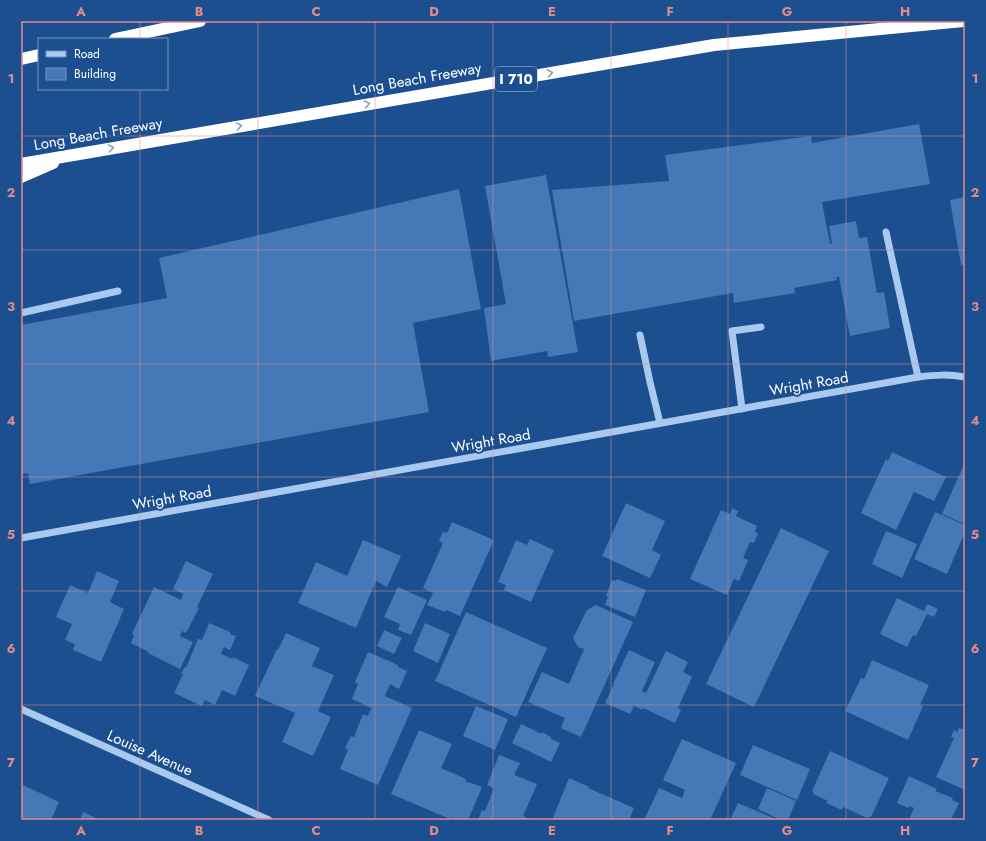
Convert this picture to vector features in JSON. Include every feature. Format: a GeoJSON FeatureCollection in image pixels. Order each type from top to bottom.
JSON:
{"type":"FeatureCollection","features":[{"type":"Feature","properties":{"kind":"highway"},"geometry":{"type":"LineString","coordinates":[[120,38],[200,21]]}},
{"type":"Feature","properties":{"kind":"highway","name":"Long Beach Freeway"},"geometry":{"type":"LineString","coordinates":[[21,164],[714,45],[963,21]]}},
{"type":"Feature","properties":{"kind":"highway"},"geometry":{"type":"LineString","coordinates":[[21,59],[38,55]]}},
{"type":"Feature","properties":{"kind":"highway"},"geometry":{"type":"LineString","coordinates":[[21,176],[72,155]]}},
{"type":"Feature","properties":{"kind":"street"},"geometry":{"type":"LineString","coordinates":[[886,232],[918,377]]}},
{"type":"Feature","properties":{"kind":"street"},"geometry":{"type":"LineString","coordinates":[[21,313],[118,291]]}},
{"type":"Feature","properties":{"kind":"street"},"geometry":{"type":"LineString","coordinates":[[742,409],[732,331],[761,327]]}},
{"type":"Feature","properties":{"kind":"street"},"geometry":{"type":"LineString","coordinates":[[640,334],[660,424]]}},
{"type":"Feature","properties":{"kind":"street","name":"Wright Road"},"geometry":{"type":"LineString","coordinates":[[21,538],[918,377],[950,375],[965,377]]}},
{"type":"Feature","properties":{"kind":"street","name":"Louise Avenue"},"geometry":{"type":"LineString","coordinates":[[21,709],[269,820]]}},
{"type":"Feature","properties":{"kind":"building"},"geometry":{"type":"Polygon","coordinates":[[[919,124],[930,184],[822,202],[830,244],[832,243],[829,226],[856,221],[859,238],[867,237],[877,293],[884,292],[890,328],[850,336],[839,277],[836,277],[837,280],[794,288],[795,293],[734,303],[733,293],[574,321],[552,190],[669,181],[665,155],[811,136],[812,143],[919,124]]]}},
{"type":"Feature","properties":{"kind":"building"},"geometry":{"type":"Polygon","coordinates":[[[546,175],[578,352],[548,357],[547,351],[491,361],[484,308],[506,304],[485,186],[546,175]]]}},
{"type":"Feature","properties":{"kind":"building"},"geometry":{"type":"Polygon","coordinates":[[[459,189],[481,309],[413,323],[429,412],[30,484],[28,473],[21,474],[21,325],[167,298],[159,258],[459,189]]]}},
{"type":"Feature","properties":{"kind":"building"},"geometry":{"type":"Polygon","coordinates":[[[965,197],[965,264],[961,265],[950,200],[965,197]]]}},
{"type":"Feature","properties":{"kind":"building"},"geometry":{"type":"Polygon","coordinates":[[[892,452],[946,477],[934,501],[914,492],[896,530],[861,513],[886,459],[888,461],[892,452]]]}},
{"type":"Feature","properties":{"kind":"building"},"geometry":{"type":"Polygon","coordinates":[[[965,462],[965,524],[942,514],[965,462]]]}},
{"type":"Feature","properties":{"kind":"building"},"geometry":{"type":"Polygon","coordinates":[[[626,503],[665,521],[652,550],[661,555],[650,578],[602,556],[626,503]]]}},
{"type":"Feature","properties":{"kind":"building"},"geometry":{"type":"Polygon","coordinates":[[[732,508],[738,511],[736,516],[757,526],[755,532],[758,533],[754,543],[750,542],[743,558],[748,560],[739,581],[734,579],[727,595],[690,579],[721,510],[730,514],[732,508]]]}},
{"type":"Feature","properties":{"kind":"building"},"geometry":{"type":"Polygon","coordinates":[[[935,512],[965,525],[965,532],[947,574],[914,559],[935,512]]]}},
{"type":"Feature","properties":{"kind":"building"},"geometry":{"type":"Polygon","coordinates":[[[452,522],[494,540],[460,616],[446,610],[445,612],[427,605],[433,593],[423,588],[443,543],[439,541],[443,532],[447,533],[452,522]]]}},
{"type":"Feature","properties":{"kind":"building"},"geometry":{"type":"Polygon","coordinates":[[[781,528],[829,551],[754,707],[706,684],[781,528]]]}},
{"type":"Feature","properties":{"kind":"building"},"geometry":{"type":"Polygon","coordinates":[[[886,531],[917,544],[902,578],[872,564],[886,531]]]}},
{"type":"Feature","properties":{"kind":"building"},"geometry":{"type":"Polygon","coordinates":[[[530,539],[554,550],[531,602],[504,590],[506,585],[498,582],[516,540],[527,545],[530,539]]]}},
{"type":"Feature","properties":{"kind":"building"},"geometry":{"type":"Polygon","coordinates":[[[363,540],[401,556],[387,587],[376,581],[356,628],[298,603],[316,562],[347,576],[363,540]]]}},
{"type":"Feature","properties":{"kind":"building"},"geometry":{"type":"Polygon","coordinates":[[[186,561],[213,574],[197,607],[199,608],[186,633],[182,631],[180,636],[193,642],[180,669],[131,643],[134,636],[132,634],[154,587],[181,600],[183,594],[173,589],[186,561]]]}},
{"type":"Feature","properties":{"kind":"building"},"geometry":{"type":"Polygon","coordinates":[[[97,571],[119,581],[110,602],[124,609],[101,662],[73,650],[75,644],[65,640],[72,624],[56,617],[70,585],[88,593],[97,571]]]}},
{"type":"Feature","properties":{"kind":"building"},"geometry":{"type":"Polygon","coordinates":[[[617,579],[646,590],[635,617],[605,605],[608,597],[606,596],[612,580],[616,581],[617,579]]]}},
{"type":"Feature","properties":{"kind":"building"},"geometry":{"type":"Polygon","coordinates":[[[398,587],[427,600],[411,635],[398,630],[400,624],[384,617],[398,587]]]}},
{"type":"Feature","properties":{"kind":"building"},"geometry":{"type":"Polygon","coordinates":[[[897,598],[924,611],[927,604],[938,609],[934,617],[927,614],[916,636],[913,635],[907,647],[880,634],[897,598]]]}},
{"type":"Feature","properties":{"kind":"building"},"geometry":{"type":"Polygon","coordinates":[[[596,605],[633,622],[581,737],[561,728],[565,718],[528,702],[542,672],[569,684],[584,649],[578,647],[573,638],[587,610],[596,605]]]}},
{"type":"Feature","properties":{"kind":"building"},"geometry":{"type":"Polygon","coordinates":[[[466,612],[547,648],[516,717],[435,681],[466,612]]]}},
{"type":"Feature","properties":{"kind":"building"},"geometry":{"type":"Polygon","coordinates":[[[209,623],[236,636],[230,650],[224,647],[221,654],[233,659],[233,657],[249,665],[235,696],[222,690],[215,705],[205,700],[202,706],[174,693],[183,674],[181,673],[185,667],[186,668],[198,639],[202,640],[209,623]]]}},
{"type":"Feature","properties":{"kind":"building"},"geometry":{"type":"Polygon","coordinates":[[[425,623],[450,634],[438,663],[413,651],[425,623]]]}},
{"type":"Feature","properties":{"kind":"building"},"geometry":{"type":"Polygon","coordinates":[[[384,630],[402,638],[394,654],[377,646],[384,630]]]}},
{"type":"Feature","properties":{"kind":"building"},"geometry":{"type":"Polygon","coordinates":[[[286,633],[320,648],[312,666],[334,675],[318,711],[331,717],[313,756],[282,742],[295,713],[255,696],[286,633]]]}},
{"type":"Feature","properties":{"kind":"building"},"geometry":{"type":"Polygon","coordinates":[[[629,650],[655,662],[642,691],[646,693],[666,651],[688,662],[683,672],[692,677],[678,708],[681,710],[675,723],[643,708],[643,710],[634,706],[630,714],[605,703],[629,650]]]}},
{"type":"Feature","properties":{"kind":"building"},"geometry":{"type":"Polygon","coordinates":[[[368,652],[398,665],[398,667],[407,671],[399,689],[390,684],[385,696],[412,708],[378,785],[340,769],[348,750],[345,748],[351,736],[354,737],[363,714],[368,716],[371,708],[352,699],[358,684],[355,682],[368,652]]]}},
{"type":"Feature","properties":{"kind":"building"},"geometry":{"type":"Polygon","coordinates":[[[872,660],[929,685],[920,705],[923,706],[908,740],[845,711],[861,678],[864,679],[872,660]]]}},
{"type":"Feature","properties":{"kind":"building"},"geometry":{"type":"Polygon","coordinates":[[[476,706],[508,719],[495,750],[463,736],[476,706]]]}},
{"type":"Feature","properties":{"kind":"building"},"geometry":{"type":"Polygon","coordinates":[[[521,724],[542,734],[542,732],[551,737],[551,739],[560,743],[551,762],[512,743],[521,724]]]}},
{"type":"Feature","properties":{"kind":"building"},"geometry":{"type":"Polygon","coordinates":[[[959,728],[965,730],[965,790],[936,777],[954,738],[951,737],[954,730],[957,732],[959,728]]]}},
{"type":"Feature","properties":{"kind":"building"},"geometry":{"type":"Polygon","coordinates":[[[419,730],[452,744],[441,768],[466,779],[465,781],[482,787],[468,820],[457,820],[450,817],[450,819],[391,794],[419,730]]]}},
{"type":"Feature","properties":{"kind":"building"},"geometry":{"type":"Polygon","coordinates":[[[682,739],[736,763],[710,820],[644,820],[659,788],[682,798],[685,790],[663,780],[682,739]]]}},
{"type":"Feature","properties":{"kind":"building"},"geometry":{"type":"Polygon","coordinates":[[[753,745],[810,769],[797,800],[740,775],[753,745]]]}},
{"type":"Feature","properties":{"kind":"building"},"geometry":{"type":"Polygon","coordinates":[[[830,751],[889,778],[871,817],[867,818],[843,807],[842,810],[826,803],[828,801],[813,794],[814,792],[812,791],[830,751]]]}},
{"type":"Feature","properties":{"kind":"building"},"geometry":{"type":"Polygon","coordinates":[[[499,755],[520,763],[514,775],[537,784],[523,816],[532,820],[478,820],[482,810],[485,811],[494,788],[487,785],[499,755]]]}},
{"type":"Feature","properties":{"kind":"building"},"geometry":{"type":"Polygon","coordinates":[[[909,776],[937,789],[935,791],[953,798],[952,800],[959,803],[951,820],[909,820],[914,808],[909,806],[908,808],[897,803],[909,776]]]}},
{"type":"Feature","properties":{"kind":"building"},"geometry":{"type":"Polygon","coordinates":[[[569,778],[634,808],[629,820],[552,820],[569,778]]]}},
{"type":"Feature","properties":{"kind":"building"},"geometry":{"type":"Polygon","coordinates":[[[21,784],[59,802],[51,820],[21,820],[21,784]]]}},
{"type":"Feature","properties":{"kind":"building"},"geometry":{"type":"Polygon","coordinates":[[[767,788],[796,801],[788,820],[781,820],[758,809],[767,788]]]}},
{"type":"Feature","properties":{"kind":"building"},"geometry":{"type":"Polygon","coordinates":[[[738,803],[778,820],[730,820],[738,803]]]}},
{"type":"Feature","properties":{"kind":"building"},"geometry":{"type":"Polygon","coordinates":[[[83,812],[100,820],[80,820],[83,812]]]}}]}
